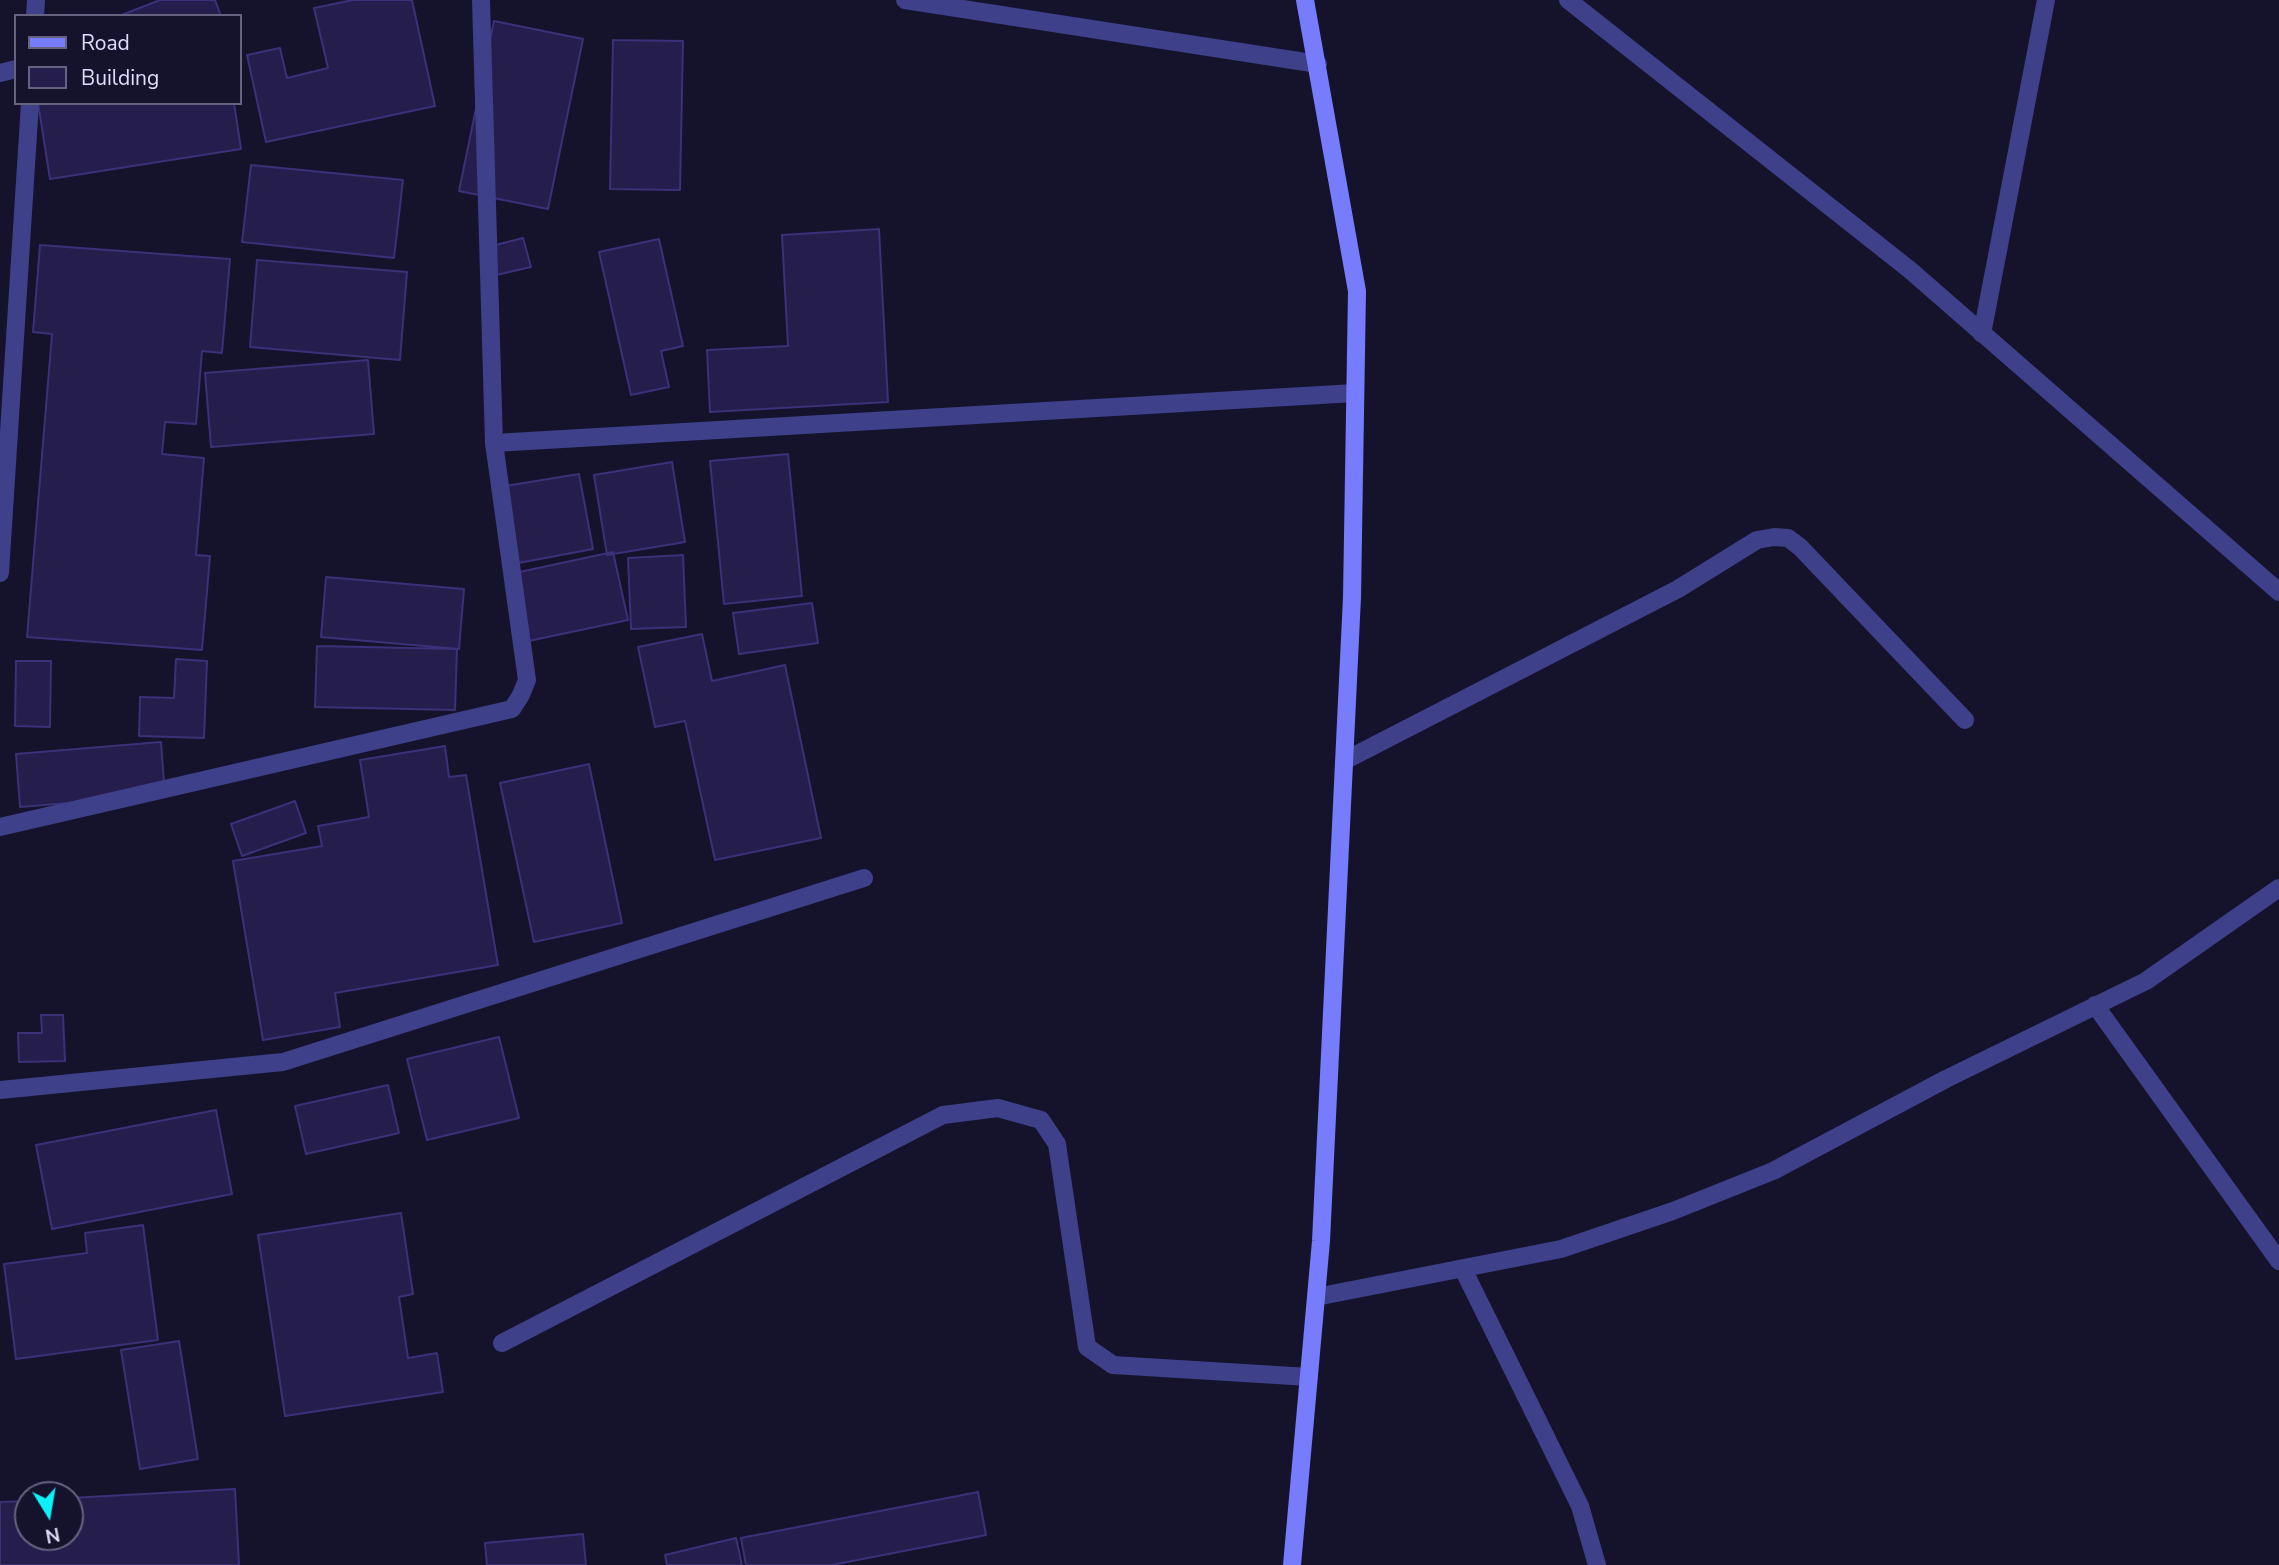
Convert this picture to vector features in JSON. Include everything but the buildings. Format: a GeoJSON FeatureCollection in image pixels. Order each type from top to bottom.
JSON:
{"type":"FeatureCollection","features":[{"type":"Feature","properties":{"kind":"main road"},"geometry":{"type":"LineString","coordinates":[[1292,1565],[1316,1297],[1344,761],[1352,597],[1357,291],[1305,0]]}},
{"type":"Feature","properties":{"kind":"street"},"geometry":{"type":"LineString","coordinates":[[0,827],[512,709],[527,680],[494,443],[481,0]]}},
{"type":"Feature","properties":{"kind":"street"},"geometry":{"type":"LineString","coordinates":[[905,0],[1318,64]]}},
{"type":"Feature","properties":{"kind":"street"},"geometry":{"type":"LineString","coordinates":[[1568,0],[1910,270],[2279,592]]}},
{"type":"Feature","properties":{"kind":"street"},"geometry":{"type":"LineString","coordinates":[[1982,334],[2046,0]]}},
{"type":"Feature","properties":{"kind":"street"},"geometry":{"type":"LineString","coordinates":[[0,573],[2,505],[30,105]]}},
{"type":"Feature","properties":{"kind":"street"},"geometry":{"type":"LineString","coordinates":[[494,443],[1355,393]]}},
{"type":"Feature","properties":{"kind":"street"},"geometry":{"type":"LineString","coordinates":[[1344,761],[1678,589],[1757,540],[1774,537],[1788,538],[1800,547],[1965,720]]}},
{"type":"Feature","properties":{"kind":"street"},"geometry":{"type":"LineString","coordinates":[[0,1090],[282,1062],[864,878]]}},
{"type":"Feature","properties":{"kind":"street"},"geometry":{"type":"LineString","coordinates":[[1316,1297],[1561,1249],[1674,1211],[1773,1171],[1946,1079],[2146,981],[2279,888]]}},
{"type":"Feature","properties":{"kind":"street"},"geometry":{"type":"LineString","coordinates":[[2095,1005],[2279,1261]]}},
{"type":"Feature","properties":{"kind":"street"},"geometry":{"type":"LineString","coordinates":[[502,1343],[943,1115],[998,1108],[1041,1120],[1057,1144],[1087,1347],[1113,1365],[1309,1377]]}},
{"type":"Feature","properties":{"kind":"street"},"geometry":{"type":"LineString","coordinates":[[1463,1269],[1580,1506],[1597,1565]]}}]}
